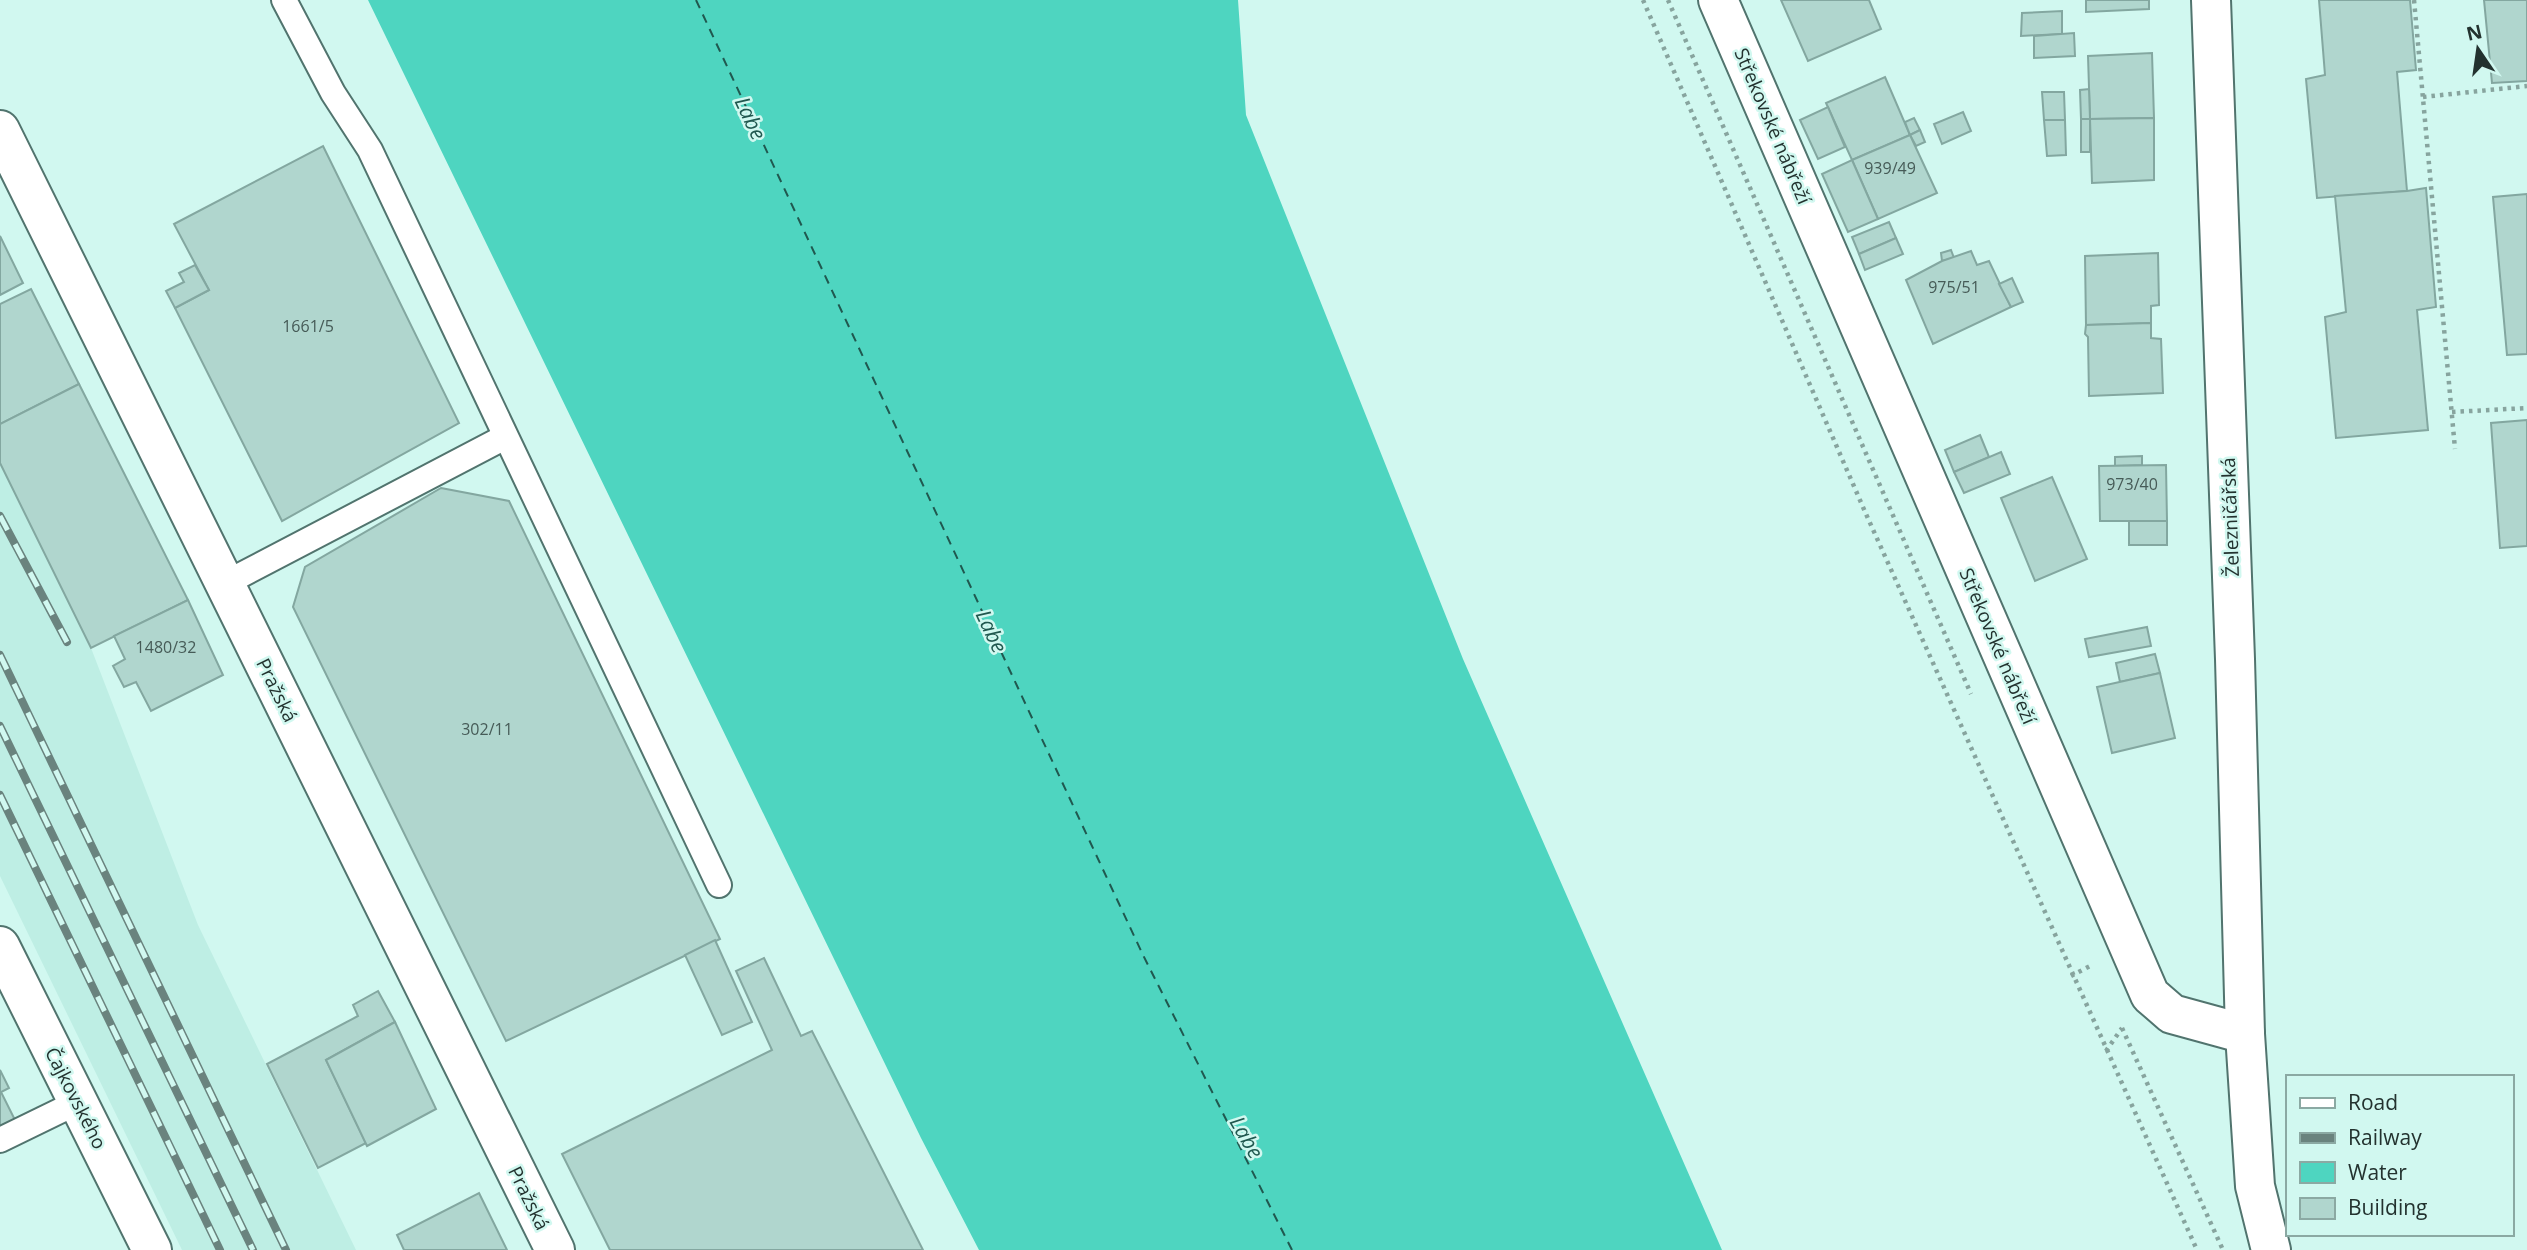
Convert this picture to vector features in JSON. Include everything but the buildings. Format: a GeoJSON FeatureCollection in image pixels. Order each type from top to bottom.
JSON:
{"type":"FeatureCollection","features":[{"type":"Feature","properties":{"kind":"main road","name":"Střekovské nábřeží"},"geometry":{"type":"LineString","coordinates":[[1718,0],[2150,995],[2172,1014],[2245,1034]]}},
{"type":"Feature","properties":{"kind":"main road","name":"Železničářská"},"geometry":{"type":"LineString","coordinates":[[2211,0],[2234,632],[2245,1034]]}},
{"type":"Feature","properties":{"kind":"main road","name":"Pražská"},"geometry":{"type":"LineString","coordinates":[[0,130],[555,1250]]}},
{"type":"Feature","properties":{"kind":"main road","name":"Čajkovského"},"geometry":{"type":"LineString","coordinates":[[0,946],[152,1250]]}},
{"type":"Feature","properties":{"kind":"main road"},"geometry":{"type":"LineString","coordinates":[[2245,1034],[2255,1186],[2271,1250]]}},
{"type":"Feature","properties":{"kind":"lane"},"geometry":{"type":"LineString","coordinates":[[284,0],[333,93],[370,150],[719,885]]}},
{"type":"Feature","properties":{"kind":"lane"},"geometry":{"type":"LineString","coordinates":[[224,584],[505,437]]}},
{"type":"Feature","properties":{"kind":"lane"},"geometry":{"type":"LineString","coordinates":[[0,1140],[78,1102]]}},
{"type":"Feature","properties":{"kind":"path"},"geometry":{"type":"LineString","coordinates":[[1643,0],[1866,514],[2197,1250]]}},
{"type":"Feature","properties":{"kind":"path"},"geometry":{"type":"LineString","coordinates":[[2414,0],[2455,449]]}},
{"type":"Feature","properties":{"kind":"path"},"geometry":{"type":"LineString","coordinates":[[2423,97],[2527,86]]}},
{"type":"Feature","properties":{"kind":"path"},"geometry":{"type":"LineString","coordinates":[[2452,412],[2527,408]]}},
{"type":"Feature","properties":{"kind":"shaded area"},"geometry":{"type":"Polygon","coordinates":[[[0,463],[91,648],[198,925],[356,1250],[182,1250],[0,876],[0,463]]]}},
{"type":"Feature","properties":{"kind":"water","name":"Labe"},"geometry":{"type":"Polygon","coordinates":[[[368,0],[1238,0],[1246,115],[1463,659],[1722,1250],[979,1250],[921,1138],[368,0]]]}},
{"type":"Feature","properties":{"kind":"ferry route"},"geometry":{"type":"LineString","coordinates":[[696,0],[1143,955],[1292,1250]]}},
{"type":"Feature","properties":{"kind":"railway"},"geometry":{"type":"LineString","coordinates":[[0,516],[67,642]]}},
{"type":"Feature","properties":{"kind":"railway"},"geometry":{"type":"LineString","coordinates":[[0,655],[286,1250]]}},
{"type":"Feature","properties":{"kind":"railway"},"geometry":{"type":"LineString","coordinates":[[0,726],[253,1250]]}},
{"type":"Feature","properties":{"kind":"railway"},"geometry":{"type":"LineString","coordinates":[[0,795],[220,1250]]}}]}
